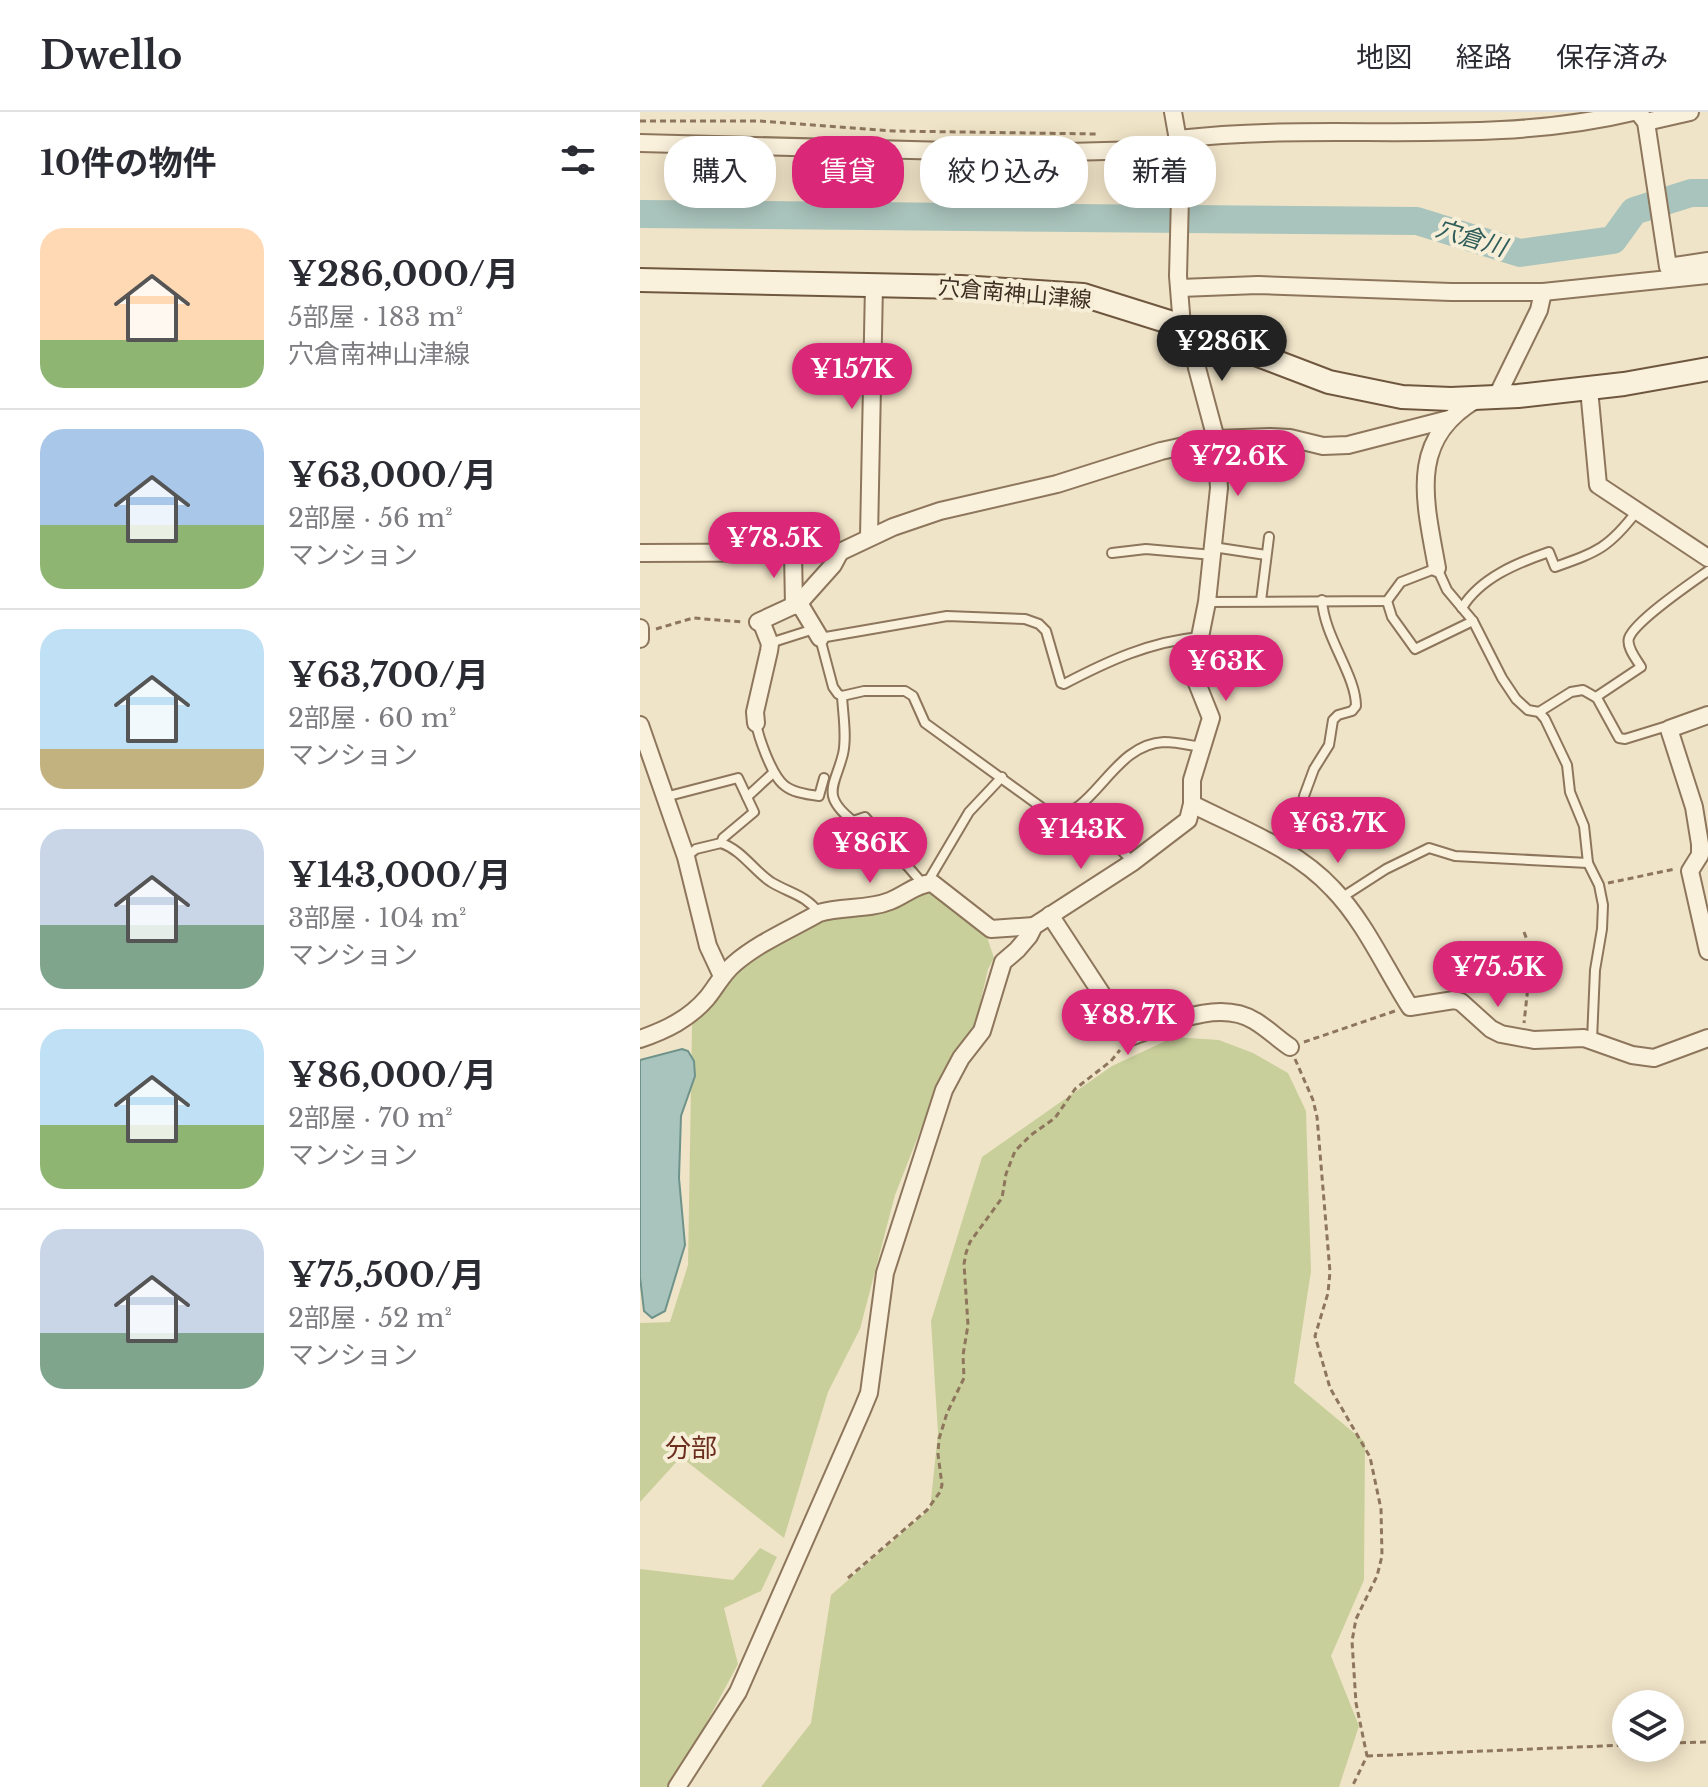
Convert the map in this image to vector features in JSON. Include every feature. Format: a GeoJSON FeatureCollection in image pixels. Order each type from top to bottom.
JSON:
{"type":"FeatureCollection","features":[{"type":"Feature","properties":{"kind":"main road","name":"穴倉南神山津線"},"geometry":{"type":"LineString","coordinates":[[640,280],[961,287],[1083,295],[1188,328],[1329,382],[1402,397],[1486,398],[1589,389],[1708,369]]}},
{"type":"Feature","properties":{"kind":"street"},"geometry":{"type":"LineString","coordinates":[[1173,112],[1178,136]]}},
{"type":"Feature","properties":{"kind":"street"},"geometry":{"type":"LineString","coordinates":[[1216,140],[1252,133],[1519,128],[1641,120],[1690,112]]}},
{"type":"Feature","properties":{"kind":"street"},"geometry":{"type":"LineString","coordinates":[[1641,120],[1668,267],[1708,261]]}},
{"type":"Feature","properties":{"kind":"street"},"geometry":{"type":"LineString","coordinates":[[640,143],[1030,153],[1104,151]]}},
{"type":"Feature","properties":{"kind":"street"},"geometry":{"type":"LineString","coordinates":[[677,1787],[738,1692],[869,1393],[885,1273],[944,1090],[961,1058],[982,1031],[1003,962],[1017,950],[1034,926],[1133,862],[1188,820],[1192,780],[1211,718],[1194,667],[1207,602],[1219,488],[1216,439],[1179,282],[1180,208]]}},
{"type":"Feature","properties":{"kind":"street"},"geometry":{"type":"LineString","coordinates":[[1179,282],[1451,292],[1543,292],[1708,275]]}},
{"type":"Feature","properties":{"kind":"street"},"geometry":{"type":"LineString","coordinates":[[869,537],[874,285]]}},
{"type":"Feature","properties":{"kind":"street"},"geometry":{"type":"LineString","coordinates":[[640,553],[840,552],[869,537],[940,511],[1057,484],[1148,455],[1216,439],[1270,437],[1323,446],[1348,445],[1449,419],[1486,398],[1539,310],[1543,292]]}},
{"type":"Feature","properties":{"kind":"street"},"geometry":{"type":"LineString","coordinates":[[1589,389],[1598,485],[1708,558]]}},
{"type":"Feature","properties":{"kind":"street"},"geometry":{"type":"LineString","coordinates":[[1437,568],[1428,510],[1426,464],[1435,437],[1449,419]]}},
{"type":"Feature","properties":{"kind":"street"},"geometry":{"type":"LineString","coordinates":[[793,552],[796,604],[817,634]]}},
{"type":"Feature","properties":{"kind":"street"},"geometry":{"type":"LineString","coordinates":[[756,723],[755,712],[770,644],[759,622],[796,604],[833,565],[840,552]]}},
{"type":"Feature","properties":{"kind":"street"},"geometry":{"type":"LineString","coordinates":[[640,628],[640,638]]}},
{"type":"Feature","properties":{"kind":"street"},"geometry":{"type":"LineString","coordinates":[[1708,715],[1669,729],[1694,807],[1700,855],[1690,871],[1708,951]]}},
{"type":"Feature","properties":{"kind":"street"},"geometry":{"type":"LineString","coordinates":[[640,725],[686,857],[708,946],[722,976]]}},
{"type":"Feature","properties":{"kind":"street"},"geometry":{"type":"LineString","coordinates":[[1192,804],[1288,851],[1316,873],[1341,898],[1410,1007],[1454,1000],[1461,1002],[1491,1029],[1522,1039],[1592,1040],[1632,1055],[1654,1058],[1708,1038]]}},
{"type":"Feature","properties":{"kind":"street"},"geometry":{"type":"LineString","coordinates":[[640,1039],[668,1030],[691,1014],[722,976],[748,954],[830,909],[888,902],[925,884],[939,887],[991,929],[1034,926]]}},
{"type":"Feature","properties":{"kind":"street"},"geometry":{"type":"LineString","coordinates":[[1050,915],[1130,1037],[1197,1015],[1221,1013],[1257,1021],[1290,1047]]}},
{"type":"Feature","properties":{"kind":"lane"},"geometry":{"type":"LineString","coordinates":[[1462,608],[1469,597],[1497,574],[1533,558],[1549,552],[1555,567],[1594,553],[1616,539],[1637,511]]}},
{"type":"Feature","properties":{"kind":"lane"},"geometry":{"type":"LineString","coordinates":[[1261,601],[1269,537]]}},
{"type":"Feature","properties":{"kind":"lane"},"geometry":{"type":"LineString","coordinates":[[1112,553],[1146,549],[1266,555]]}},
{"type":"Feature","properties":{"kind":"lane"},"geometry":{"type":"LineString","coordinates":[[1387,601],[1401,582],[1437,568],[1447,590],[1473,621],[1502,678],[1528,710],[1539,712],[1571,692],[1587,690],[1596,697],[1619,738],[1664,727],[1669,729]]}},
{"type":"Feature","properties":{"kind":"lane"},"geometry":{"type":"LineString","coordinates":[[1596,697],[1641,667],[1628,644],[1634,631],[1708,571]]}},
{"type":"Feature","properties":{"kind":"lane"},"geometry":{"type":"LineString","coordinates":[[1288,851],[1300,826],[1304,796],[1314,769],[1329,745],[1333,720],[1356,706],[1354,693],[1330,635],[1322,600]]}},
{"type":"Feature","properties":{"kind":"lane"},"geometry":{"type":"LineString","coordinates":[[1207,602],[1387,601]]}},
{"type":"Feature","properties":{"kind":"lane"},"geometry":{"type":"LineString","coordinates":[[1387,601],[1392,617],[1415,649],[1473,621]]}},
{"type":"Feature","properties":{"kind":"lane"},"geometry":{"type":"LineString","coordinates":[[770,644],[817,634],[947,616],[1025,619],[1039,624],[1046,631],[1061,683],[1064,684],[1118,656],[1161,642],[1200,637]]}},
{"type":"Feature","properties":{"kind":"lane"},"geometry":{"type":"LineString","coordinates":[[817,634],[833,687],[842,696],[843,751],[832,781],[835,803],[853,821],[865,817],[925,884],[969,812],[1002,777]]}},
{"type":"Feature","properties":{"kind":"lane"},"geometry":{"type":"LineString","coordinates":[[842,696],[864,691],[905,691],[913,696],[925,723],[1052,815],[1069,814],[1079,808],[1118,764],[1148,745],[1163,742],[1201,747]]}},
{"type":"Feature","properties":{"kind":"lane"},"geometry":{"type":"LineString","coordinates":[[1539,712],[1567,765],[1570,792],[1584,826],[1588,863],[1599,885],[1603,905],[1595,970],[1592,1040]]}},
{"type":"Feature","properties":{"kind":"lane"},"geometry":{"type":"LineString","coordinates":[[756,723],[773,773],[780,784],[790,791],[819,796],[824,778]]}},
{"type":"Feature","properties":{"kind":"lane"},"geometry":{"type":"LineString","coordinates":[[747,797],[773,773]]}},
{"type":"Feature","properties":{"kind":"lane"},"geometry":{"type":"LineString","coordinates":[[665,797],[738,778],[754,813],[725,836],[721,843],[696,849],[686,857]]}},
{"type":"Feature","properties":{"kind":"lane"},"geometry":{"type":"LineString","coordinates":[[1079,808],[1133,862]]}},
{"type":"Feature","properties":{"kind":"lane"},"geometry":{"type":"LineString","coordinates":[[721,843],[754,865],[770,881],[801,895],[819,913]]}},
{"type":"Feature","properties":{"kind":"lane"},"geometry":{"type":"LineString","coordinates":[[1341,898],[1386,869],[1429,848],[1455,856],[1588,863]]}},
{"type":"Feature","properties":{"kind":"path"},"geometry":{"type":"LineString","coordinates":[[640,121],[759,121],[894,131],[1106,134]]}},
{"type":"Feature","properties":{"kind":"path"},"geometry":{"type":"LineString","coordinates":[[640,638],[665,625],[693,618],[759,622]]}},
{"type":"Feature","properties":{"kind":"path"},"geometry":{"type":"LineString","coordinates":[[1599,885],[1681,868],[1690,871]]}},
{"type":"Feature","properties":{"kind":"path"},"geometry":{"type":"LineString","coordinates":[[1522,1039],[1531,959],[1524,932]]}},
{"type":"Feature","properties":{"kind":"path"},"geometry":{"type":"LineString","coordinates":[[1352,1787],[1367,1756],[1356,1703],[1352,1641],[1356,1619],[1377,1576],[1382,1556],[1381,1509],[1370,1457],[1330,1388],[1315,1336],[1328,1293],[1327,1218],[1317,1117],[1290,1047],[1410,1007]]}},
{"type":"Feature","properties":{"kind":"path"},"geometry":{"type":"LineString","coordinates":[[848,1578],[927,1510],[940,1492],[939,1439],[947,1413],[964,1378],[963,1355],[968,1325],[966,1253],[970,1242],[1002,1198],[1006,1174],[1015,1151],[1055,1118],[1075,1089],[1111,1061],[1130,1037]]}},
{"type":"Feature","properties":{"kind":"path"},"geometry":{"type":"LineString","coordinates":[[1684,1743],[1708,1742]]}},
{"type":"Feature","properties":{"kind":"path"},"geometry":{"type":"LineString","coordinates":[[1367,1756],[1612,1746]]}},
{"type":"Feature","properties":{"kind":"green space"},"geometry":{"type":"Polygon","coordinates":[[[925,891],[935,893],[986,934],[994,958],[988,969],[976,1022],[941,1078],[895,1195],[860,1329],[828,1392],[784,1538],[681,1457],[640,1502],[640,1323],[670,1322],[688,1265],[692,1026],[737,970],[821,918],[925,891]]]}},
{"type":"Feature","properties":{"kind":"green space"},"geometry":{"type":"Polygon","coordinates":[[[1174,1037],[1219,1040],[1253,1053],[1288,1073],[1306,1111],[1311,1271],[1294,1383],[1365,1442],[1364,1580],[1331,1656],[1359,1726],[1339,1787],[761,1787],[811,1723],[831,1595],[930,1509],[938,1433],[931,1321],[982,1157],[1112,1066],[1174,1037]]]}},
{"type":"Feature","properties":{"kind":"green space"},"geometry":{"type":"Polygon","coordinates":[[[760,1548],[777,1557],[761,1591],[724,1608],[738,1664],[686,1761],[667,1787],[640,1787],[640,1569],[733,1580],[760,1548]]]}},
{"type":"Feature","properties":{"kind":"water"},"geometry":{"type":"Polygon","coordinates":[[[682,1049],[688,1051],[694,1061],[695,1076],[681,1116],[679,1178],[685,1245],[665,1311],[652,1318],[644,1311],[640,1277],[640,1060],[682,1049]]]}},
{"type":"Feature","properties":{"kind":"waterway","name":"穴倉川"},"geometry":{"type":"LineString","coordinates":[[640,214],[1417,221],[1520,253],[1613,240],[1634,211],[1691,193],[1708,193]]}},
{"type":"Feature","properties":{"kind":"district","name":"分部"},"geometry":{"type":"Point","coordinates":[691,1448]}}]}
